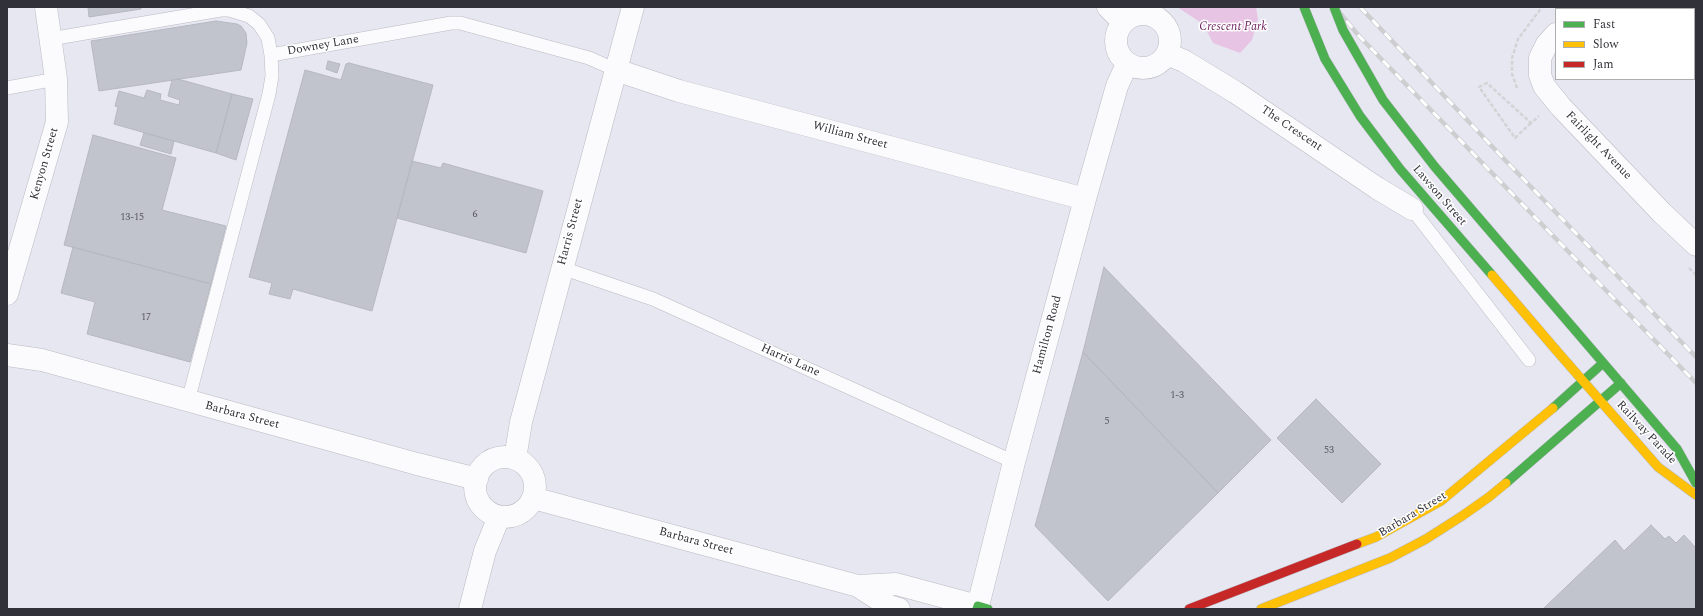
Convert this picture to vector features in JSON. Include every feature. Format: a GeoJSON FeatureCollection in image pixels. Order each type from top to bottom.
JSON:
{"type":"FeatureCollection","features":[{"type":"Feature","properties":{"kind":"main road","name":"Lawson Street"},"geometry":{"type":"LineString","coordinates":[[1304,7],[1325,59],[1360,116],[1400,169],[1583,381]]}},
{"type":"Feature","properties":{"kind":"main road","name":"Lawson Street"},"geometry":{"type":"LineString","coordinates":[[1334,7],[1343,30],[1383,100],[1435,167],[1602,363]]}},
{"type":"Feature","properties":{"kind":"main road","name":"Barbara Street"},"geometry":{"type":"LineString","coordinates":[[1189,609],[1376,537],[1434,504],[1507,447],[1602,363]]}},
{"type":"Feature","properties":{"kind":"main road","name":"Railway Parade"},"geometry":{"type":"LineString","coordinates":[[1602,363],[1677,449],[1696,483]]}},
{"type":"Feature","properties":{"kind":"main road","name":"Railway Parade"},"geometry":{"type":"LineString","coordinates":[[1583,381],[1658,467],[1696,495]]}},
{"type":"Feature","properties":{"kind":"main road"},"geometry":{"type":"LineString","coordinates":[[1261,609],[1380,562],[1426,539],[1489,497],[1620,383]]}},
{"type":"Feature","properties":{"kind":"street","name":"Kenyon Street"},"geometry":{"type":"LineString","coordinates":[[7,294],[57,122],[56,79],[46,7]]}},
{"type":"Feature","properties":{"kind":"street","name":"Harris Street"},"geometry":{"type":"LineString","coordinates":[[514,459],[521,422],[633,7]]}},
{"type":"Feature","properties":{"kind":"street"},"geometry":{"type":"LineString","coordinates":[[1108,7],[1123,22]]}},
{"type":"Feature","properties":{"kind":"street"},"geometry":{"type":"LineString","coordinates":[[1145,13],[1154,16],[1161,21],[1167,28],[1170,36],[1170,46],[1167,54],[1161,61],[1154,66],[1145,69],[1136,68],[1127,64],[1120,58],[1115,41],[1116,32],[1123,22],[1136,14],[1145,13]]}},
{"type":"Feature","properties":{"kind":"street","name":"Fairlight Avenue"},"geometry":{"type":"LineString","coordinates":[[1555,35],[1547,44],[1540,58],[1540,75],[1544,86],[1561,107],[1662,213],[1696,245]]}},
{"type":"Feature","properties":{"kind":"street","name":"The Crescent"},"geometry":{"type":"LineString","coordinates":[[1167,54],[1184,61],[1235,92],[1377,188],[1412,209]]}},
{"type":"Feature","properties":{"kind":"street","name":"Hamilton Road"},"geometry":{"type":"LineString","coordinates":[[981,608],[1014,462],[1117,86],[1127,64]]}},
{"type":"Feature","properties":{"kind":"street","name":"William Street"},"geometry":{"type":"LineString","coordinates":[[616,70],[679,91],[1085,199]]}},
{"type":"Feature","properties":{"kind":"street","name":"Barbara Street"},"geometry":{"type":"LineString","coordinates":[[7,355],[42,360],[477,479]]}},
{"type":"Feature","properties":{"kind":"street"},"geometry":{"type":"LineString","coordinates":[[504,457],[514,459],[524,464],[531,471],[535,481],[533,498],[528,507],[520,514],[510,517],[499,517],[489,513],[482,506],[477,496],[477,479],[485,465],[494,460],[504,457]]}},
{"type":"Feature","properties":{"kind":"street","name":"Barbara Street"},"geometry":{"type":"LineString","coordinates":[[533,498],[858,586],[889,606],[899,609]]}},
{"type":"Feature","properties":{"kind":"street"},"geometry":{"type":"LineString","coordinates":[[470,609],[484,551],[499,517]]}},
{"type":"Feature","properties":{"kind":"street","name":"Barbara Street"},"geometry":{"type":"LineString","coordinates":[[858,586],[896,584],[981,608]]}},
{"type":"Feature","properties":{"kind":"lane","name":"Downey Lane"},"geometry":{"type":"LineString","coordinates":[[50,39],[213,11],[229,10],[249,16],[259,24],[268,38],[271,55],[451,23],[460,23],[589,58],[616,70]]}},
{"type":"Feature","properties":{"kind":"lane"},"geometry":{"type":"LineString","coordinates":[[188,401],[269,94],[272,76],[271,55]]}},
{"type":"Feature","properties":{"kind":"lane"},"geometry":{"type":"LineString","coordinates":[[7,88],[56,79]]}},
{"type":"Feature","properties":{"kind":"lane"},"geometry":{"type":"LineString","coordinates":[[1412,209],[1529,360]]}},
{"type":"Feature","properties":{"kind":"lane","name":"Harris Lane"},"geometry":{"type":"LineString","coordinates":[[562,268],[653,299],[1014,462]]}},
{"type":"Feature","properties":{"kind":"path"},"geometry":{"type":"LineString","coordinates":[[1531,123],[1487,83],[1479,86],[1515,138],[1541,115]]}},
{"type":"Feature","properties":{"kind":"green space","name":"Crescent Park"},"geometry":{"type":"Polygon","coordinates":[[[1177,7],[1256,7],[1258,19],[1252,40],[1240,53],[1213,43],[1203,24],[1177,7]]]}},
{"type":"Feature","properties":{"kind":"building"},"geometry":{"type":"Polygon","coordinates":[[[88,7],[141,7],[141,9],[89,17],[88,7]]]}},
{"type":"Feature","properties":{"kind":"building"},"geometry":{"type":"Polygon","coordinates":[[[216,21],[237,24],[241,26],[246,33],[247,43],[241,70],[99,91],[91,41],[216,21]]]}},
{"type":"Feature","properties":{"kind":"building"},"geometry":{"type":"Polygon","coordinates":[[[328,61],[340,64],[337,73],[326,69],[328,61]]]}},
{"type":"Feature","properties":{"kind":"building"},"geometry":{"type":"Polygon","coordinates":[[[349,63],[433,85],[372,311],[293,289],[290,299],[269,294],[272,283],[249,277],[305,70],[341,80],[346,64],[349,63]]]}},
{"type":"Feature","properties":{"kind":"building"},"geometry":{"type":"Polygon","coordinates":[[[178,79],[232,94],[216,153],[114,124],[118,107],[115,106],[119,91],[144,98],[147,90],[161,94],[160,100],[179,105],[180,100],[168,96],[172,80],[178,79]]]}},
{"type":"Feature","properties":{"kind":"building"},"geometry":{"type":"Polygon","coordinates":[[[232,94],[253,99],[236,160],[216,153],[232,94]]]}},
{"type":"Feature","properties":{"kind":"building"},"geometry":{"type":"Polygon","coordinates":[[[144,133],[174,141],[171,154],[140,145],[144,133]]]}},
{"type":"Feature","properties":{"kind":"building"},"geometry":{"type":"Polygon","coordinates":[[[93,135],[176,158],[162,210],[226,226],[211,284],[64,245],[93,135]]]}},
{"type":"Feature","properties":{"kind":"building"},"geometry":{"type":"Polygon","coordinates":[[[412,161],[441,168],[443,163],[543,191],[526,253],[397,218],[412,161]]]}},
{"type":"Feature","properties":{"kind":"building"},"geometry":{"type":"Polygon","coordinates":[[[73,247],[211,284],[190,362],[87,334],[95,302],[61,293],[73,247]]]}},
{"type":"Feature","properties":{"kind":"building"},"geometry":{"type":"Polygon","coordinates":[[[1104,267],[1271,440],[1218,493],[1083,352],[1104,267]]]}},
{"type":"Feature","properties":{"kind":"building"},"geometry":{"type":"Polygon","coordinates":[[[1083,352],[1218,493],[1108,601],[1035,526],[1083,352]]]}},
{"type":"Feature","properties":{"kind":"building"},"geometry":{"type":"Polygon","coordinates":[[[1316,399],[1381,464],[1342,503],[1277,438],[1316,399]]]}},
{"type":"Feature","properties":{"kind":"building"},"geometry":{"type":"Polygon","coordinates":[[[1651,525],[1665,539],[1669,536],[1676,543],[1684,535],[1696,548],[1696,609],[1543,609],[1615,540],[1624,551],[1651,525]]]}},
{"type":"Feature","properties":{"kind":"railway"},"geometry":{"type":"LineString","coordinates":[[1335,7],[1359,36],[1696,383]]}},
{"type":"Feature","properties":{"kind":"railway"},"geometry":{"type":"LineString","coordinates":[[1360,7],[1504,159],[1696,357]]}},
{"type":"Feature","properties":{"kind":"traffic: fast"},"geometry":{"type":"LineString","coordinates":[[1304,7],[1325,59],[1360,116],[1400,169],[1492,275]]}},
{"type":"Feature","properties":{"kind":"traffic: fast"},"geometry":{"type":"LineString","coordinates":[[1334,7],[1343,30],[1383,100],[1435,167],[1575,330]]}},
{"type":"Feature","properties":{"kind":"traffic: fast"},"geometry":{"type":"LineString","coordinates":[[1575,330],[1677,449],[1696,483]]}},
{"type":"Feature","properties":{"kind":"traffic: fast"},"geometry":{"type":"LineString","coordinates":[[1553,408],[1603,363]]}},
{"type":"Feature","properties":{"kind":"traffic: fast"},"geometry":{"type":"LineString","coordinates":[[1506,483],[1621,383]]}},
{"type":"Feature","properties":{"kind":"traffic: fast"},"geometry":{"type":"LineString","coordinates":[[977,609],[978,606],[988,609]]}},
{"type":"Feature","properties":{"kind":"traffic: slow"},"geometry":{"type":"LineString","coordinates":[[1492,275],[1556,350]]}},
{"type":"Feature","properties":{"kind":"traffic: slow"},"geometry":{"type":"LineString","coordinates":[[1556,350],[1658,467],[1696,495]]}},
{"type":"Feature","properties":{"kind":"traffic: slow"},"geometry":{"type":"LineString","coordinates":[[1357,544],[1376,537],[1441,501],[1553,408]]}},
{"type":"Feature","properties":{"kind":"traffic: slow"},"geometry":{"type":"LineString","coordinates":[[1261,609],[1390,558],[1426,539],[1462,516],[1506,483]]}},
{"type":"Feature","properties":{"kind":"traffic: jam"},"geometry":{"type":"LineString","coordinates":[[1189,609],[1357,544]]}}]}
